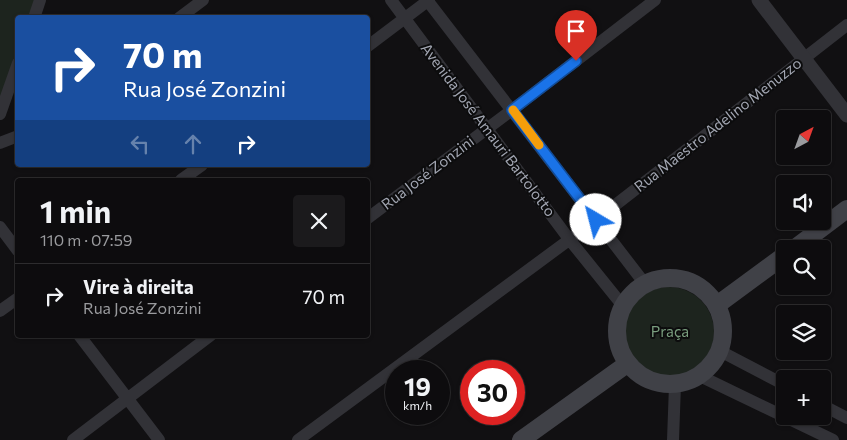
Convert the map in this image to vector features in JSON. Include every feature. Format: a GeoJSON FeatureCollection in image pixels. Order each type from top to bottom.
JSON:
{"type":"FeatureCollection","features":[{"type":"Feature","properties":{"kind":"main road"},"geometry":{"type":"LineString","coordinates":[[806,240],[847,209]]}},
{"type":"Feature","properties":{"kind":"main road"},"geometry":{"type":"LineString","coordinates":[[717,305],[776,262]]}},
{"type":"Feature","properties":{"kind":"main road"},"geometry":{"type":"LineString","coordinates":[[661,278],[677,278],[693,283],[707,292],[717,305],[722,318],[724,332],[720,350],[716,359],[700,376],[675,385],[662,384],[649,380],[627,364],[620,350],[616,335],[618,320],[623,306],[632,293],[645,284],[661,278]]}},
{"type":"Feature","properties":{"kind":"main road"},"geometry":{"type":"LineString","coordinates":[[521,440],[627,364]]}},
{"type":"Feature","properties":{"kind":"street"},"geometry":{"type":"LineString","coordinates":[[35,15],[40,0]]}},
{"type":"Feature","properties":{"kind":"street"},"geometry":{"type":"LineString","coordinates":[[183,15],[203,0]]}},
{"type":"Feature","properties":{"kind":"street","name":"Avenida José Amauri Bartolotto"},"geometry":{"type":"LineString","coordinates":[[390,0],[569,239],[623,306]]}},
{"type":"Feature","properties":{"kind":"street"},"geometry":{"type":"LineString","coordinates":[[370,45],[428,0]]}},
{"type":"Feature","properties":{"kind":"street","name":"Avenida José Amauri Bartolotto"},"geometry":{"type":"LineString","coordinates":[[428,0],[645,284]]}},
{"type":"Feature","properties":{"kind":"street","name":"Rua José Zonzini"},"geometry":{"type":"LineString","coordinates":[[370,216],[655,0]]}},
{"type":"Feature","properties":{"kind":"street"},"geometry":{"type":"LineString","coordinates":[[759,0],[847,115]]}},
{"type":"Feature","properties":{"kind":"street","name":"Rua Maestro Adelino Menuzzo"},"geometry":{"type":"LineString","coordinates":[[298,440],[596,220],[847,25]]}},
{"type":"Feature","properties":{"kind":"street"},"geometry":{"type":"LineString","coordinates":[[0,114],[12,94],[15,79]]}},
{"type":"Feature","properties":{"kind":"street"},"geometry":{"type":"LineString","coordinates":[[0,143],[15,137]]}},
{"type":"Feature","properties":{"kind":"street"},"geometry":{"type":"LineString","coordinates":[[184,178],[199,167]]}},
{"type":"Feature","properties":{"kind":"street"},"geometry":{"type":"LineString","coordinates":[[0,227],[15,247]]}},
{"type":"Feature","properties":{"kind":"street"},"geometry":{"type":"LineString","coordinates":[[0,311],[15,300]]}},
{"type":"Feature","properties":{"kind":"street"},"geometry":{"type":"LineString","coordinates":[[81,338],[159,440]]}},
{"type":"Feature","properties":{"kind":"street"},"geometry":{"type":"LineString","coordinates":[[73,440],[207,338]]}},
{"type":"Feature","properties":{"kind":"street"},"geometry":{"type":"LineString","coordinates":[[720,350],[776,380]]}},
{"type":"Feature","properties":{"kind":"street"},"geometry":{"type":"LineString","coordinates":[[700,376],[833,440]]}},
{"type":"Feature","properties":{"kind":"street"},"geometry":{"type":"LineString","coordinates":[[673,440],[675,385]]}},
{"type":"Feature","properties":{"kind":"street"},"geometry":{"type":"LineString","coordinates":[[831,410],[847,418]]}},
{"type":"Feature","properties":{"kind":"green space"},"geometry":{"type":"Polygon","coordinates":[[[0,0],[39,0],[34,15],[15,15],[15,66],[0,109],[0,0]]]}},
{"type":"Feature","properties":{"kind":"green space","name":"Praça"},"geometry":{"type":"Polygon","coordinates":[[[660,287],[678,287],[694,294],[707,307],[714,323],[714,341],[707,357],[694,370],[678,377],[660,377],[644,370],[631,357],[624,341],[624,323],[631,307],[644,294],[660,287]]]}},
{"type":"Feature","properties":{"kind":"slow traffic"},"geometry":{"type":"LineString","coordinates":[[513,110],[539,145]]}},
{"type":"Feature","properties":{"kind":"route"},"geometry":{"type":"LineString","coordinates":[[576,61],[512,110],[596,220]]}}]}
